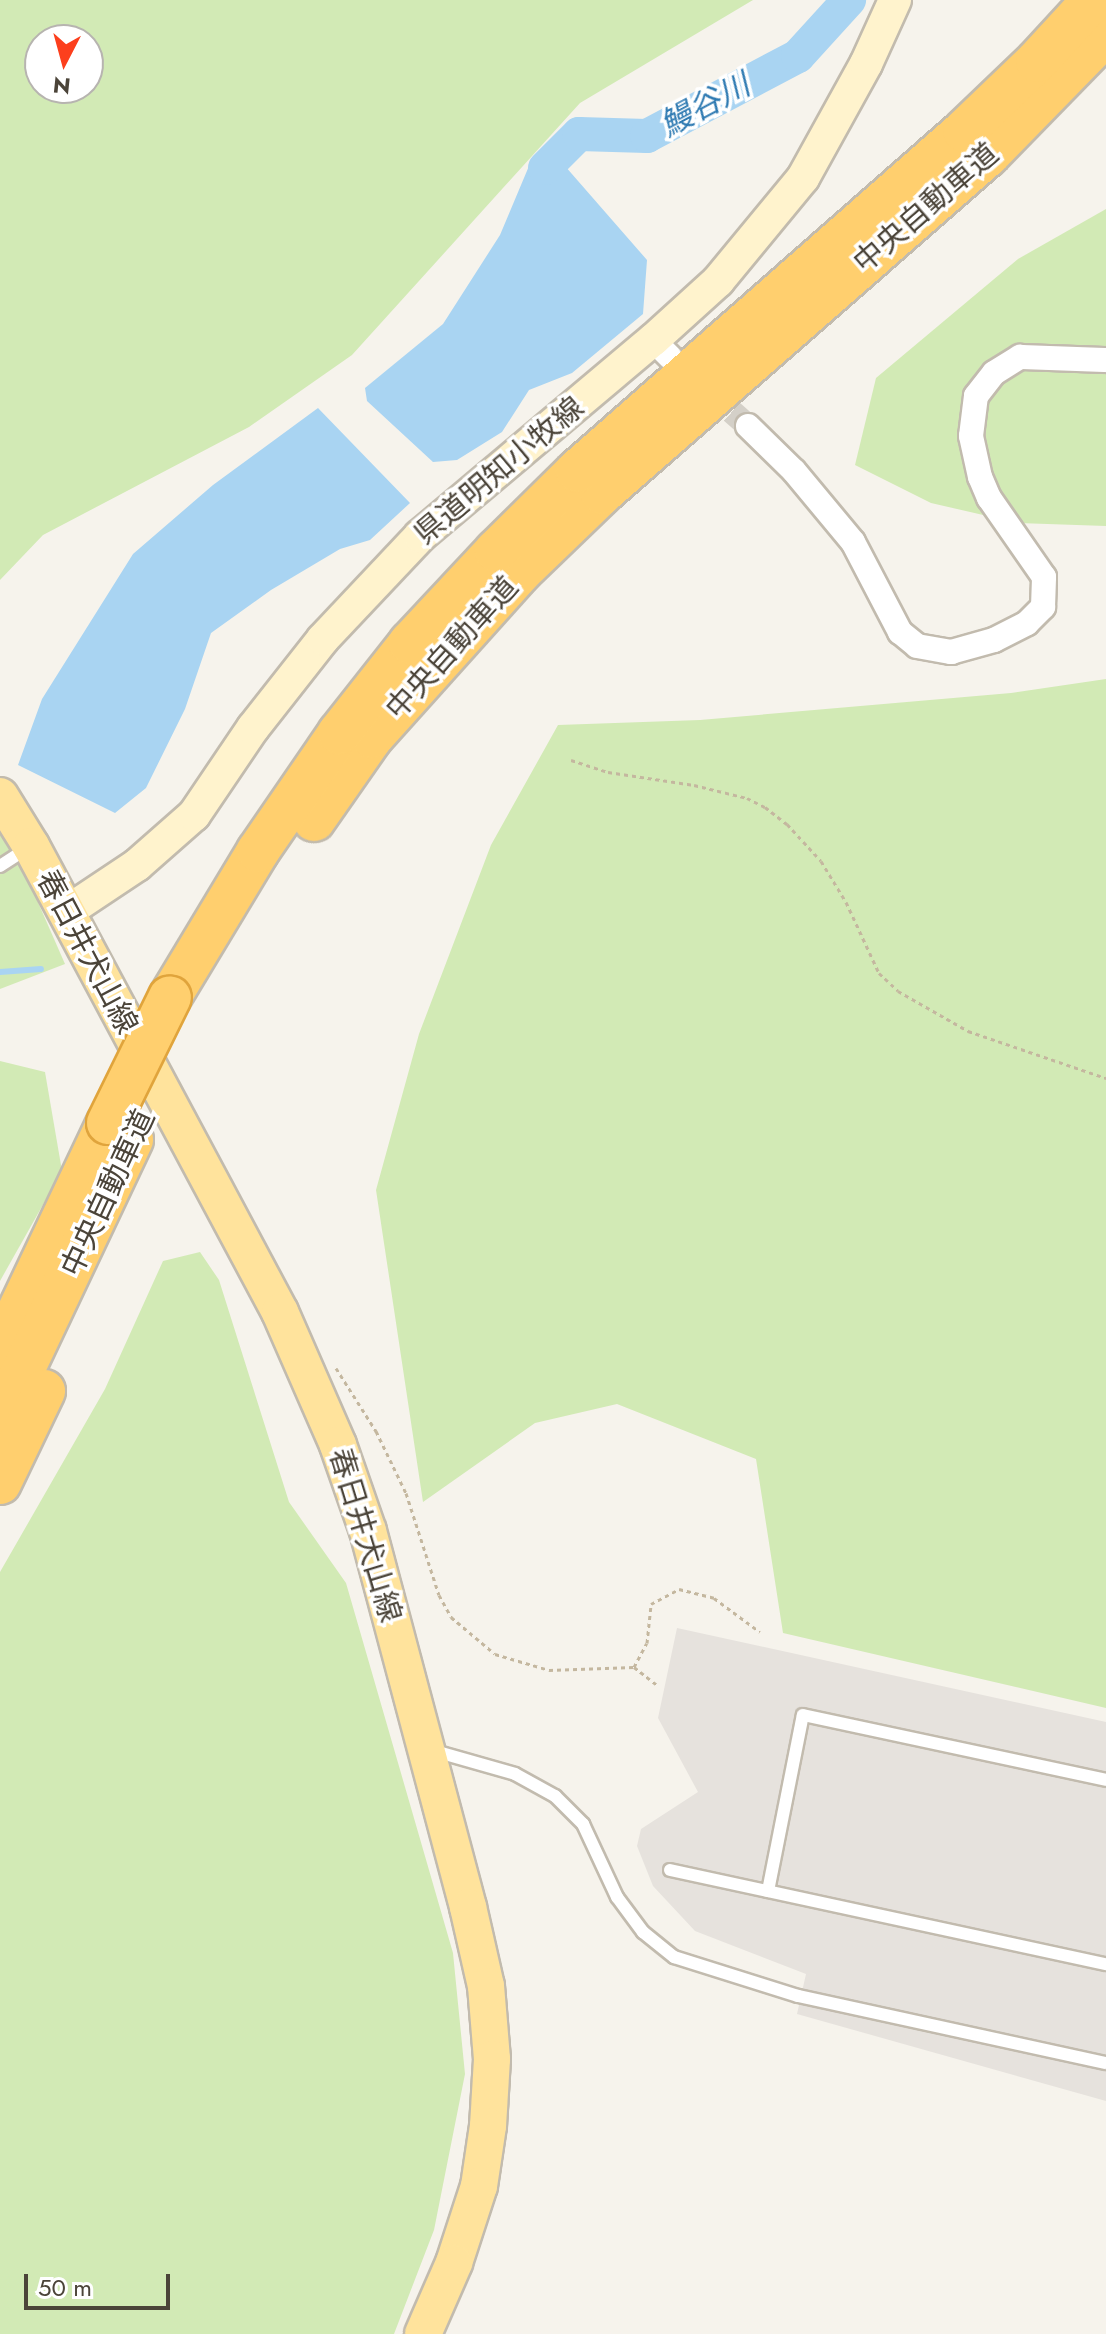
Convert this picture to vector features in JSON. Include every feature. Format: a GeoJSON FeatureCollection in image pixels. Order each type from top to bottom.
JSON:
{"type":"FeatureCollection","features":[{"type":"Feature","properties":{"kind":"highway","name":"中央自動車道"},"geometry":{"type":"LineString","coordinates":[[0,1350],[180,1009],[258,851],[339,733],[432,620],[577,471],[964,131],[1037,61],[1093,0]]}},
{"type":"Feature","properties":{"kind":"highway","name":"中央自動車道"},"geometry":{"type":"LineString","coordinates":[[180,1009],[372,737],[519,573],[602,493],[988,155],[1062,83],[1106,34]]}},
{"type":"Feature","properties":{"kind":"highway","name":"中央自動車道"},"geometry":{"type":"LineString","coordinates":[[0,1419],[107,1197],[114,1132]]}},
{"type":"Feature","properties":{"kind":"highway"},"geometry":{"type":"LineString","coordinates":[[0,1311],[81,1140],[114,1132]]}},
{"type":"Feature","properties":{"kind":"highway"},"geometry":{"type":"LineString","coordinates":[[0,1483],[79,1320],[107,1197]]}},
{"type":"Feature","properties":{"kind":"main road","name":"県道明知小牧線"},"geometry":{"type":"LineString","coordinates":[[65,913],[137,865],[194,815],[253,728],[323,639],[420,536],[662,349],[803,178],[866,64],[895,0]]}},
{"type":"Feature","properties":{"kind":"main road","name":"春日井犬山線"},"geometry":{"type":"LineString","coordinates":[[0,796],[31,846],[280,1312],[338,1445],[368,1531],[428,1749],[486,1986],[492,2059],[488,2126],[479,2186],[454,2263],[423,2334]]}},
{"type":"Feature","properties":{"kind":"street"},"geometry":{"type":"LineString","coordinates":[[748,426],[794,471],[853,542],[900,632],[917,646],[951,652],[994,640],[1027,623],[1043,607],[1044,577],[989,498],[980,477],[971,436],[976,396],[994,373],[1020,357],[1106,360]]}},
{"type":"Feature","properties":{"kind":"lane"},"geometry":{"type":"LineString","coordinates":[[0,866],[31,846]]}},
{"type":"Feature","properties":{"kind":"lane"},"geometry":{"type":"LineString","coordinates":[[768,1891],[803,1715],[1106,1780]]}},
{"type":"Feature","properties":{"kind":"lane"},"geometry":{"type":"LineString","coordinates":[[428,1749],[515,1774],[555,1796],[583,1824],[617,1897],[643,1932],[674,1957],[798,1996],[1106,2063]]}},
{"type":"Feature","properties":{"kind":"lane"},"geometry":{"type":"LineString","coordinates":[[670,1870],[1106,1964]]}},
{"type":"Feature","properties":{"kind":"path"},"geometry":{"type":"LineString","coordinates":[[571,760],[608,772],[721,792],[765,807],[787,824],[821,861],[846,902],[879,973],[898,991],[968,1031],[1106,1078]]}},
{"type":"Feature","properties":{"kind":"path"},"geometry":{"type":"LineString","coordinates":[[305,1368],[324,1359],[340,1370],[406,1493],[439,1595],[451,1617],[495,1654],[549,1670],[634,1667],[657,1685]]}},
{"type":"Feature","properties":{"kind":"path"},"geometry":{"type":"LineString","coordinates":[[634,1667],[647,1643],[651,1604],[679,1589],[714,1598],[760,1632]]}},
{"type":"Feature","properties":{"kind":"shaded area"},"geometry":{"type":"Polygon","coordinates":[[[677,1628],[1106,1722],[1106,2101],[797,2014],[806,1974],[695,1931],[653,1886],[637,1846],[641,1829],[698,1792],[658,1718],[677,1628]]]}},
{"type":"Feature","properties":{"kind":"green space"},"geometry":{"type":"Polygon","coordinates":[[[0,0],[753,0],[580,103],[352,355],[249,427],[43,535],[0,580],[0,0]]]}},
{"type":"Feature","properties":{"kind":"green space"},"geometry":{"type":"Polygon","coordinates":[[[1106,209],[1106,526],[1018,523],[931,503],[855,465],[876,378],[1018,259],[1106,209]]]}},
{"type":"Feature","properties":{"kind":"green space"},"geometry":{"type":"Polygon","coordinates":[[[1106,679],[1106,1708],[783,1633],[756,1459],[617,1404],[535,1423],[423,1502],[376,1190],[419,1034],[491,845],[558,725],[700,720],[1011,693],[1106,679]]]}},
{"type":"Feature","properties":{"kind":"green space"},"geometry":{"type":"Polygon","coordinates":[[[0,831],[23,868],[65,964],[0,989],[0,831]]]}},
{"type":"Feature","properties":{"kind":"green space"},"geometry":{"type":"Polygon","coordinates":[[[0,1061],[45,1072],[62,1171],[0,1281],[0,1061]]]}},
{"type":"Feature","properties":{"kind":"green space"},"geometry":{"type":"Polygon","coordinates":[[[200,1252],[219,1280],[289,1502],[346,1583],[453,1953],[465,2074],[434,2230],[394,2334],[0,2334],[0,1572],[105,1389],[163,1261],[200,1252]]]}},
{"type":"Feature","properties":{"kind":"water"},"geometry":{"type":"Polygon","coordinates":[[[551,150],[647,260],[643,314],[572,373],[529,390],[502,432],[457,460],[433,462],[367,401],[365,388],[443,324],[500,235],[529,166],[551,150]]]}},
{"type":"Feature","properties":{"kind":"water"},"geometry":{"type":"Polygon","coordinates":[[[318,408],[410,503],[370,540],[340,549],[271,590],[211,633],[185,709],[146,788],[115,813],[18,765],[42,699],[133,554],[213,485],[318,408]]]}},
{"type":"Feature","properties":{"kind":"waterway","name":"鰻谷川"},"geometry":{"type":"LineString","coordinates":[[545,168],[579,134],[647,136],[798,56],[849,0]]}},
{"type":"Feature","properties":{"kind":"waterway"},"geometry":{"type":"LineString","coordinates":[[0,972],[41,969]]}},
{"type":"Feature","properties":{"kind":"tunnel"},"geometry":{"type":"LineString","coordinates":[[705,388],[748,426]]}}]}
